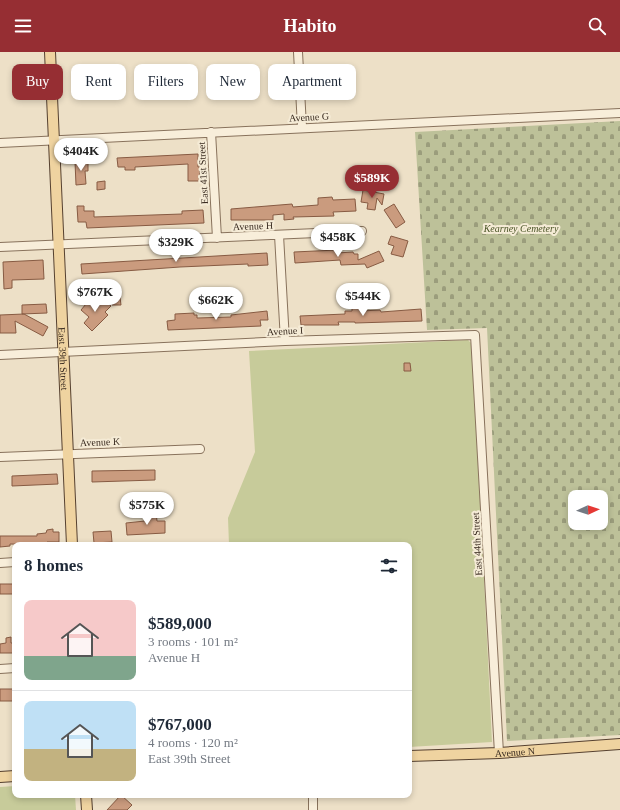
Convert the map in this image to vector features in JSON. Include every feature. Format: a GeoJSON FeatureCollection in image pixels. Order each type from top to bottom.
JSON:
{"type":"FeatureCollection","features":[{"type":"Feature","properties":{"kind":"main road","name":"East 39th Street"},"geometry":{"type":"LineString","coordinates":[[50,52],[72,542]]}},
{"type":"Feature","properties":{"kind":"main road","name":"Avenue N"},"geometry":{"type":"LineString","coordinates":[[412,756],[499,753],[620,744]]}},
{"type":"Feature","properties":{"kind":"main road"},"geometry":{"type":"LineString","coordinates":[[0,777],[12,776]]}},
{"type":"Feature","properties":{"kind":"main road"},"geometry":{"type":"LineString","coordinates":[[86,798],[87,810]]}},
{"type":"Feature","properties":{"kind":"street"},"geometry":{"type":"LineString","coordinates":[[298,52],[302,127]]}},
{"type":"Feature","properties":{"kind":"street","name":"Avenue G"},"geometry":{"type":"LineString","coordinates":[[0,143],[302,127],[620,113]]}},
{"type":"Feature","properties":{"kind":"street","name":"East 41st Street"},"geometry":{"type":"LineString","coordinates":[[211,132],[217,238]]}},
{"type":"Feature","properties":{"kind":"street","name":"Avenue H"},"geometry":{"type":"LineString","coordinates":[[0,247],[362,231]]}},
{"type":"Feature","properties":{"kind":"street"},"geometry":{"type":"LineString","coordinates":[[279,235],[286,341]]}},
{"type":"Feature","properties":{"kind":"street","name":"Avenue I"},"geometry":{"type":"LineString","coordinates":[[0,355],[286,341],[475,335]]}},
{"type":"Feature","properties":{"kind":"street","name":"East 44th Street"},"geometry":{"type":"LineString","coordinates":[[475,335],[499,753]]}},
{"type":"Feature","properties":{"kind":"street","name":"Avenue K"},"geometry":{"type":"LineString","coordinates":[[0,457],[68,453],[200,449]]}},
{"type":"Feature","properties":{"kind":"street"},"geometry":{"type":"LineString","coordinates":[[0,563],[12,562]]}},
{"type":"Feature","properties":{"kind":"street"},"geometry":{"type":"LineString","coordinates":[[0,669],[12,668]]}},
{"type":"Feature","properties":{"kind":"street"},"geometry":{"type":"LineString","coordinates":[[313,798],[314,810]]}},
{"type":"Feature","properties":{"kind":"green space","name":"Kearney Cemetery"},"geometry":{"type":"Polygon","coordinates":[[[620,121],[620,735],[507,741],[487,328],[427,330],[415,132],[620,121]]]}},
{"type":"Feature","properties":{"kind":"green space"},"geometry":{"type":"Polygon","coordinates":[[[468,340],[472,344],[492,742],[412,747],[412,542],[229,542],[228,518],[255,452],[249,351],[468,340]]]}},
{"type":"Feature","properties":{"kind":"green space"},"geometry":{"type":"Polygon","coordinates":[[[12,786],[12,798],[75,798],[76,810],[0,810],[0,787],[12,786]]]}},
{"type":"Feature","properties":{"kind":"building"},"geometry":{"type":"Polygon","coordinates":[[[198,154],[198,167],[200,167],[199,181],[188,181],[188,164],[135,167],[135,170],[125,170],[125,167],[118,167],[117,158],[198,154]]]}},
{"type":"Feature","properties":{"kind":"building"},"geometry":{"type":"Polygon","coordinates":[[[88,161],[88,171],[85,171],[86,184],[76,185],[75,162],[88,161]]]}},
{"type":"Feature","properties":{"kind":"building"},"geometry":{"type":"Polygon","coordinates":[[[105,181],[105,189],[97,190],[97,182],[105,181]]]}},
{"type":"Feature","properties":{"kind":"building"},"geometry":{"type":"Polygon","coordinates":[[[363,190],[384,194],[382,205],[377,198],[375,210],[367,209],[368,203],[361,202],[363,190]]]}},
{"type":"Feature","properties":{"kind":"building"},"geometry":{"type":"Polygon","coordinates":[[[332,197],[333,200],[355,199],[356,211],[333,212],[334,216],[293,217],[294,219],[284,220],[284,214],[273,215],[273,220],[231,220],[231,209],[292,204],[293,207],[318,205],[318,198],[332,197]]]}},
{"type":"Feature","properties":{"kind":"building"},"geometry":{"type":"Polygon","coordinates":[[[394,204],[405,222],[396,228],[384,210],[394,204]]]}},
{"type":"Feature","properties":{"kind":"building"},"geometry":{"type":"Polygon","coordinates":[[[77,206],[84,206],[84,211],[94,211],[94,217],[182,214],[182,211],[203,210],[204,223],[87,228],[86,222],[78,222],[77,206]]]}},
{"type":"Feature","properties":{"kind":"building"},"geometry":{"type":"Polygon","coordinates":[[[391,236],[408,241],[403,257],[391,254],[394,246],[388,244],[391,236]]]}},
{"type":"Feature","properties":{"kind":"building"},"geometry":{"type":"Polygon","coordinates":[[[337,250],[337,253],[353,252],[354,254],[358,254],[358,260],[379,251],[384,261],[367,268],[365,264],[341,265],[340,260],[295,263],[294,252],[337,250]]]}},
{"type":"Feature","properties":{"kind":"building"},"geometry":{"type":"Polygon","coordinates":[[[267,253],[268,265],[248,266],[248,264],[180,267],[82,274],[81,264],[267,253]]]}},
{"type":"Feature","properties":{"kind":"building"},"geometry":{"type":"Polygon","coordinates":[[[43,260],[44,279],[12,280],[12,288],[4,289],[3,262],[43,260]]]}},
{"type":"Feature","properties":{"kind":"building"},"geometry":{"type":"Polygon","coordinates":[[[120,297],[121,305],[112,305],[112,298],[120,297]]]}},
{"type":"Feature","properties":{"kind":"building"},"geometry":{"type":"Polygon","coordinates":[[[91,298],[97,304],[102,298],[111,306],[105,312],[108,315],[92,331],[84,323],[89,317],[81,310],[91,298]]]}},
{"type":"Feature","properties":{"kind":"building"},"geometry":{"type":"Polygon","coordinates":[[[352,302],[360,302],[361,311],[380,310],[381,312],[421,309],[422,321],[355,323],[338,322],[339,325],[301,325],[300,316],[345,314],[345,311],[352,311],[352,302]]]}},
{"type":"Feature","properties":{"kind":"building"},"geometry":{"type":"Polygon","coordinates":[[[46,304],[47,313],[22,314],[22,305],[46,304]]]}},
{"type":"Feature","properties":{"kind":"building"},"geometry":{"type":"Polygon","coordinates":[[[267,311],[268,320],[260,320],[261,326],[168,330],[167,321],[175,320],[175,314],[194,313],[194,315],[197,315],[197,318],[231,317],[231,315],[267,311]]]}},
{"type":"Feature","properties":{"kind":"building"},"geometry":{"type":"Polygon","coordinates":[[[24,314],[48,327],[43,336],[15,321],[16,333],[0,333],[0,315],[24,314]]]}},
{"type":"Feature","properties":{"kind":"building"},"geometry":{"type":"Polygon","coordinates":[[[404,363],[410,363],[411,371],[404,371],[404,363]]]}},
{"type":"Feature","properties":{"kind":"building"},"geometry":{"type":"Polygon","coordinates":[[[155,470],[155,480],[92,482],[92,471],[155,470]]]}},
{"type":"Feature","properties":{"kind":"building"},"geometry":{"type":"Polygon","coordinates":[[[57,474],[58,484],[12,486],[12,476],[57,474]]]}},
{"type":"Feature","properties":{"kind":"building"},"geometry":{"type":"Polygon","coordinates":[[[156,512],[157,521],[165,521],[165,533],[127,535],[126,523],[145,521],[145,513],[156,512]]]}},
{"type":"Feature","properties":{"kind":"building"},"geometry":{"type":"Polygon","coordinates":[[[53,529],[53,532],[59,532],[59,542],[12,542],[10,546],[0,547],[0,536],[37,536],[37,534],[46,533],[47,530],[53,529]]]}},
{"type":"Feature","properties":{"kind":"building"},"geometry":{"type":"Polygon","coordinates":[[[111,531],[112,542],[94,542],[93,532],[111,531]]]}},
{"type":"Feature","properties":{"kind":"building"},"geometry":{"type":"Polygon","coordinates":[[[0,584],[12,584],[12,594],[0,594],[0,584]]]}},
{"type":"Feature","properties":{"kind":"building"},"geometry":{"type":"Polygon","coordinates":[[[11,637],[12,653],[0,653],[0,644],[6,643],[6,638],[11,637]]]}},
{"type":"Feature","properties":{"kind":"building"},"geometry":{"type":"Polygon","coordinates":[[[0,689],[12,689],[12,701],[0,701],[0,689]]]}},
{"type":"Feature","properties":{"kind":"building"},"geometry":{"type":"Polygon","coordinates":[[[118,798],[124,798],[132,805],[127,810],[107,810],[118,798]]]}}]}
